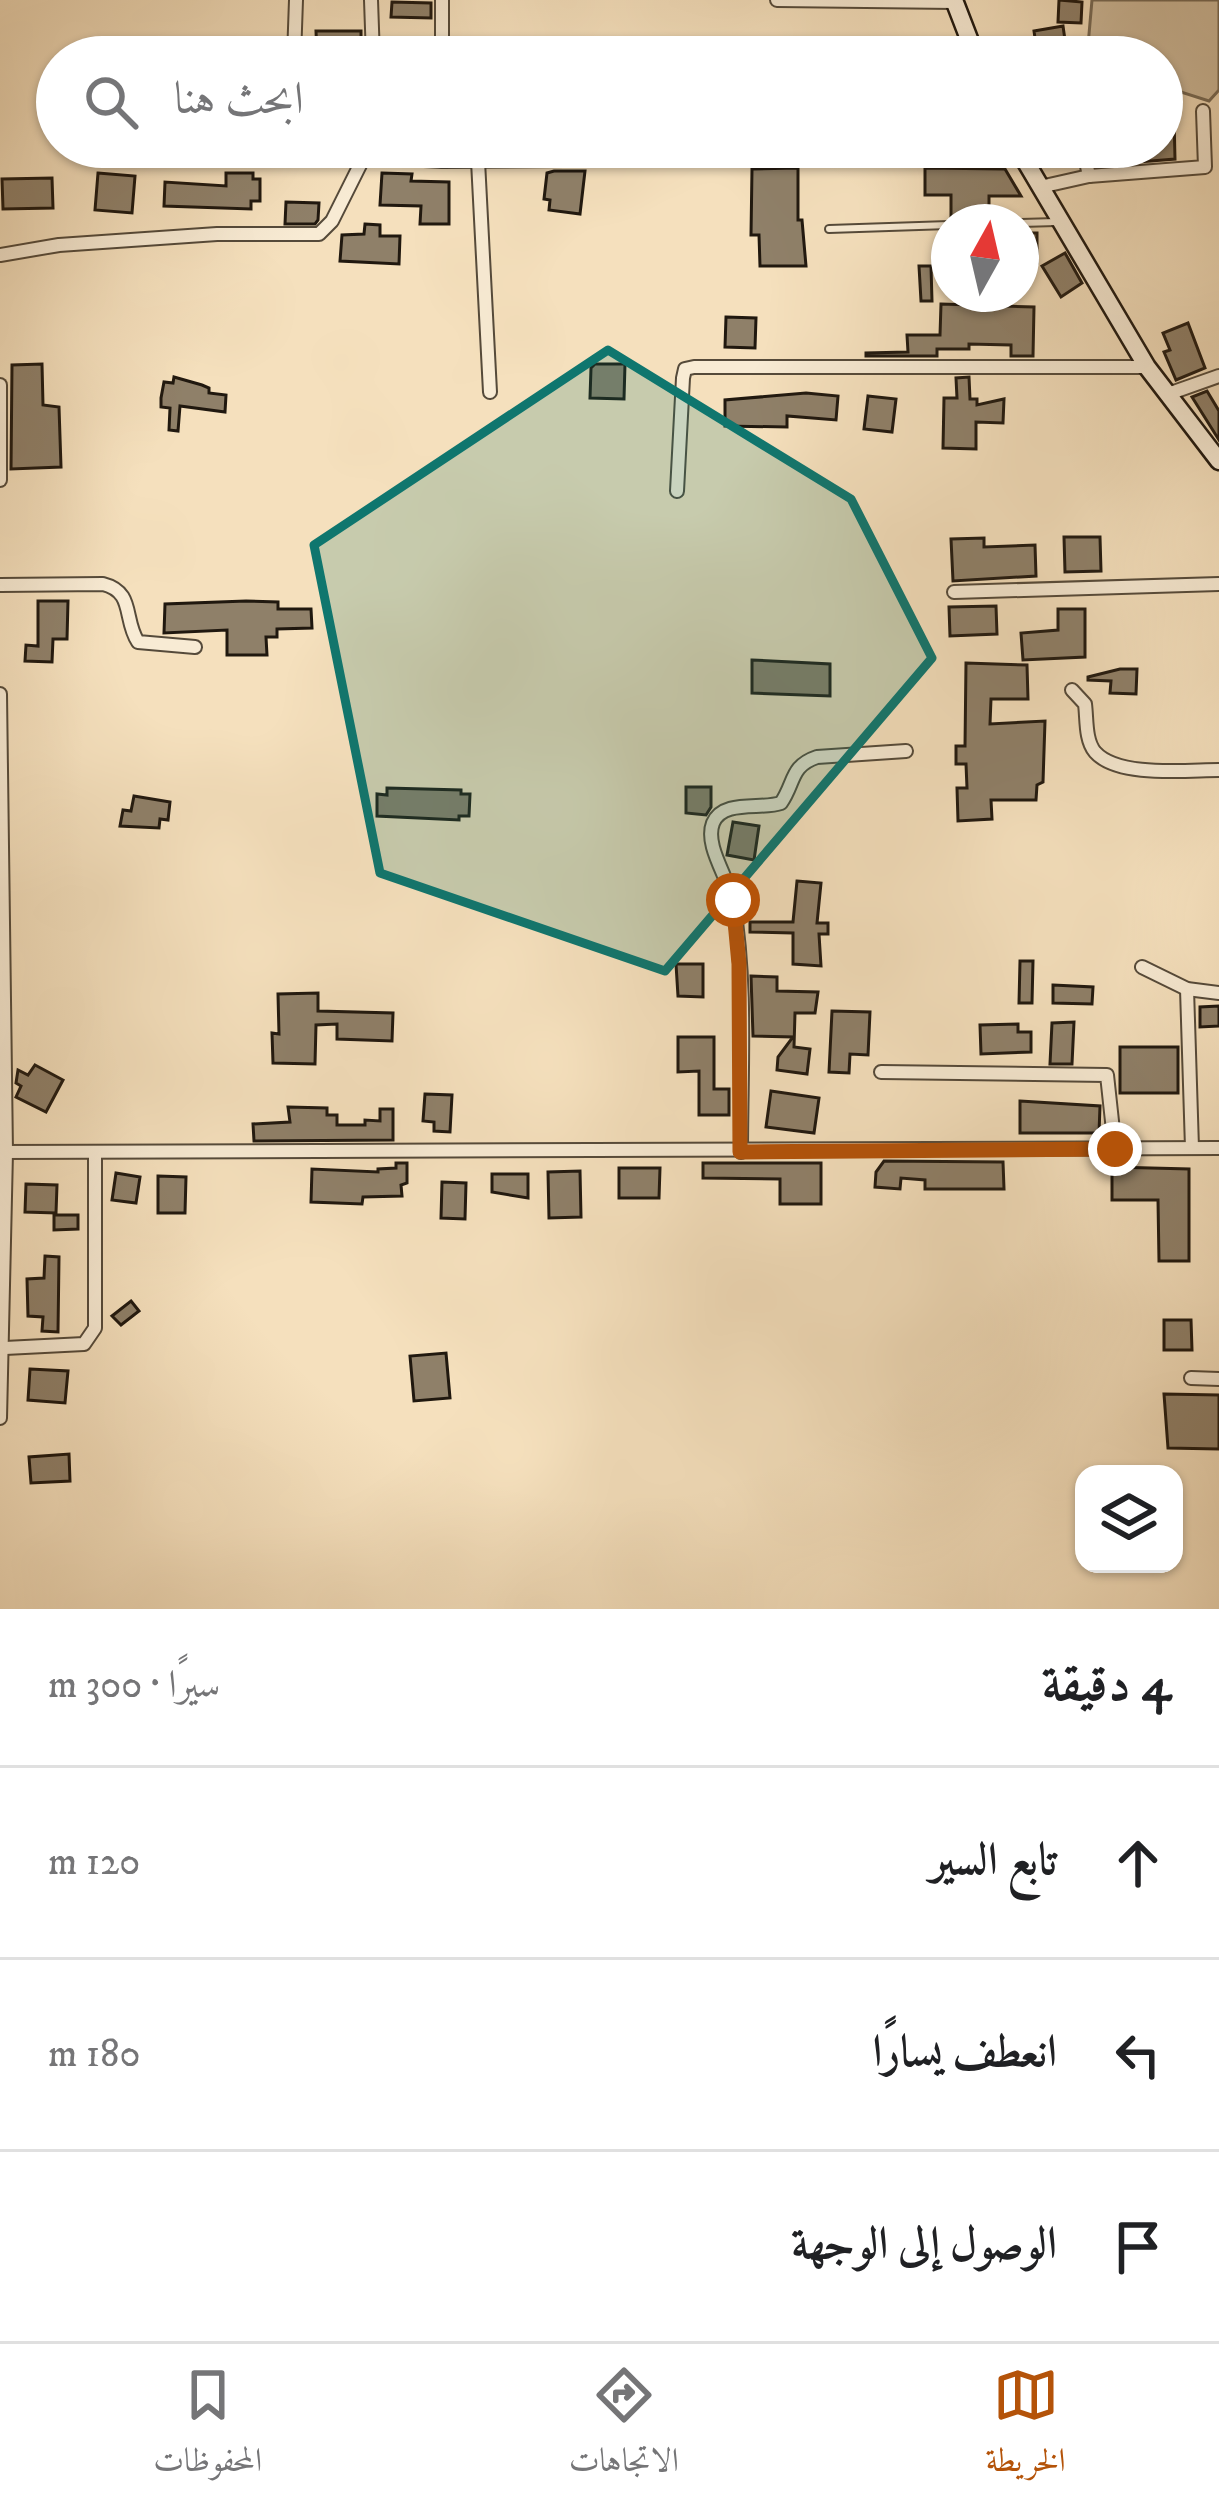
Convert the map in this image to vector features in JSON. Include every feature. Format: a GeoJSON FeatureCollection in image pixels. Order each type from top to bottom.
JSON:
{"type":"FeatureCollection","features":[{"type":"Feature","properties":{"kind":"street"},"geometry":{"type":"LineString","coordinates":[[295,36],[296,0]]}},
{"type":"Feature","properties":{"kind":"street"},"geometry":{"type":"LineString","coordinates":[[370,0],[372,36]]}},
{"type":"Feature","properties":{"kind":"street"},"geometry":{"type":"LineString","coordinates":[[442,0],[442,36]]}},
{"type":"Feature","properties":{"kind":"street"},"geometry":{"type":"LineString","coordinates":[[776,0],[954,1],[968,36]]}},
{"type":"Feature","properties":{"kind":"street"},"geometry":{"type":"LineString","coordinates":[[1040,187],[1089,176],[1205,167],[1203,111]]}},
{"type":"Feature","properties":{"kind":"street"},"geometry":{"type":"LineString","coordinates":[[0,255],[59,244],[217,233],[319,234],[332,221],[360,168]]}},
{"type":"Feature","properties":{"kind":"street"},"geometry":{"type":"LineString","coordinates":[[478,168],[490,392]]}},
{"type":"Feature","properties":{"kind":"street"},"geometry":{"type":"LineString","coordinates":[[1029,168],[1147,367],[1210,438],[1219,461]]}},
{"type":"Feature","properties":{"kind":"street"},"geometry":{"type":"LineString","coordinates":[[1087,168],[1089,176]]}},
{"type":"Feature","properties":{"kind":"street"},"geometry":{"type":"LineString","coordinates":[[677,491],[686,369],[1147,367]]}},
{"type":"Feature","properties":{"kind":"street"},"geometry":{"type":"LineString","coordinates":[[1168,394],[1219,376]]}},
{"type":"Feature","properties":{"kind":"street"},"geometry":{"type":"LineString","coordinates":[[0,385],[0,480]]}},
{"type":"Feature","properties":{"kind":"street"},"geometry":{"type":"LineString","coordinates":[[954,592],[1219,584]]}},
{"type":"Feature","properties":{"kind":"street"},"geometry":{"type":"LineString","coordinates":[[0,585],[116,587],[126,596],[132,635],[138,642],[195,647]]}},
{"type":"Feature","properties":{"kind":"street"},"geometry":{"type":"LineString","coordinates":[[1072,691],[1085,704],[1088,739],[1099,756],[1150,771],[1219,770]]}},
{"type":"Feature","properties":{"kind":"street"},"geometry":{"type":"LineString","coordinates":[[0,694],[4,1348],[0,1418]]}},
{"type":"Feature","properties":{"kind":"street"},"geometry":{"type":"LineString","coordinates":[[740,1152],[739,964],[733,900],[712,840],[712,825],[731,808],[781,803],[792,773],[802,762],[906,751]]}},
{"type":"Feature","properties":{"kind":"street"},"geometry":{"type":"LineString","coordinates":[[1142,967],[1187,988],[1219,993]]}},
{"type":"Feature","properties":{"kind":"street"},"geometry":{"type":"LineString","coordinates":[[1187,988],[1192,1148]]}},
{"type":"Feature","properties":{"kind":"street"},"geometry":{"type":"LineString","coordinates":[[881,1072],[1107,1075],[1115,1149]]}},
{"type":"Feature","properties":{"kind":"street"},"geometry":{"type":"LineString","coordinates":[[3,1152],[1219,1148]]}},
{"type":"Feature","properties":{"kind":"street"},"geometry":{"type":"LineString","coordinates":[[4,1348],[84,1344],[95,1328],[95,1152]]}},
{"type":"Feature","properties":{"kind":"street"},"geometry":{"type":"LineString","coordinates":[[1191,1378],[1218,1380]]}},
{"type":"Feature","properties":{"kind":"lane"},"geometry":{"type":"LineString","coordinates":[[1039,223],[1060,222]]}},
{"type":"Feature","properties":{"kind":"lane"},"geometry":{"type":"LineString","coordinates":[[830,229],[931,226]]}},
{"type":"Feature","properties":{"kind":"highlighted area"},"geometry":{"type":"Polygon","coordinates":[[[608,350],[851,499],[932,658],[665,971],[380,873],[314,545],[608,350]]]}},
{"type":"Feature","properties":{"kind":"shaded area"},"geometry":{"type":"Polygon","coordinates":[[[1092,0],[1219,0],[1219,90],[1209,101],[1183,93],[1183,36],[1089,36],[1092,0]]]}},
{"type":"Feature","properties":{"kind":"building"},"geometry":{"type":"Polygon","coordinates":[[[1059,0],[1082,2],[1081,23],[1058,22],[1059,0]]]}},
{"type":"Feature","properties":{"kind":"building"},"geometry":{"type":"Polygon","coordinates":[[[392,2],[431,3],[431,18],[391,17],[392,2]]]}},
{"type":"Feature","properties":{"kind":"building"},"geometry":{"type":"Polygon","coordinates":[[[1063,26],[1064,36],[1035,36],[1034,31],[1063,26]]]}},
{"type":"Feature","properties":{"kind":"building"},"geometry":{"type":"Polygon","coordinates":[[[316,31],[361,31],[361,36],[316,36],[316,31]]]}},
{"type":"Feature","properties":{"kind":"building"},"geometry":{"type":"Polygon","coordinates":[[[798,168],[798,220],[802,220],[806,266],[760,266],[759,235],[751,235],[752,169],[798,168]]]}},
{"type":"Feature","properties":{"kind":"building"},"geometry":{"type":"Polygon","coordinates":[[[925,168],[1005,169],[1021,196],[989,196],[989,204],[951,204],[951,195],[925,195],[925,168]]]}},
{"type":"Feature","properties":{"kind":"building"},"geometry":{"type":"Polygon","coordinates":[[[585,171],[580,214],[549,210],[550,200],[544,199],[547,173],[585,171]]]}},
{"type":"Feature","properties":{"kind":"building"},"geometry":{"type":"Polygon","coordinates":[[[98,173],[135,176],[132,213],[95,210],[98,173]]]}},
{"type":"Feature","properties":{"kind":"building"},"geometry":{"type":"Polygon","coordinates":[[[226,173],[253,173],[253,179],[260,179],[260,201],[251,201],[251,209],[164,206],[165,182],[226,186],[226,173]]]}},
{"type":"Feature","properties":{"kind":"building"},"geometry":{"type":"Polygon","coordinates":[[[382,173],[412,174],[411,181],[449,182],[449,224],[420,224],[421,206],[380,205],[382,173]]]}},
{"type":"Feature","properties":{"kind":"building"},"geometry":{"type":"Polygon","coordinates":[[[52,178],[53,208],[3,209],[2,179],[52,178]]]}},
{"type":"Feature","properties":{"kind":"building"},"geometry":{"type":"Polygon","coordinates":[[[286,202],[319,203],[318,220],[315,224],[285,224],[286,202]]]}},
{"type":"Feature","properties":{"kind":"building"},"geometry":{"type":"Polygon","coordinates":[[[365,224],[380,225],[380,236],[400,236],[399,264],[340,261],[342,235],[364,234],[365,224]]]}},
{"type":"Feature","properties":{"kind":"building"},"geometry":{"type":"Polygon","coordinates":[[[1065,253],[1082,283],[1061,297],[1042,266],[1065,253]]]}},
{"type":"Feature","properties":{"kind":"building"},"geometry":{"type":"Polygon","coordinates":[[[919,266],[931,266],[931,301],[921,301],[919,266]]]}},
{"type":"Feature","properties":{"kind":"building"},"geometry":{"type":"Polygon","coordinates":[[[941,312],[1034,312],[1033,356],[1011,356],[1011,345],[969,344],[969,349],[937,349],[937,356],[866,356],[908,352],[907,335],[940,335],[941,312]]]}},
{"type":"Feature","properties":{"kind":"building"},"geometry":{"type":"Polygon","coordinates":[[[726,317],[756,318],[755,348],[725,347],[726,317]]]}},
{"type":"Feature","properties":{"kind":"building"},"geometry":{"type":"Polygon","coordinates":[[[1188,323],[1205,368],[1176,380],[1164,352],[1170,350],[1163,333],[1188,323]]]}},
{"type":"Feature","properties":{"kind":"building"},"geometry":{"type":"Polygon","coordinates":[[[42,364],[43,405],[59,407],[61,467],[11,469],[12,365],[42,364]]]}},
{"type":"Feature","properties":{"kind":"building"},"geometry":{"type":"Polygon","coordinates":[[[595,364],[625,364],[624,399],[590,398],[595,364]]]}},
{"type":"Feature","properties":{"kind":"building"},"geometry":{"type":"Polygon","coordinates":[[[174,377],[209,388],[209,393],[226,395],[225,412],[180,406],[178,431],[169,430],[170,408],[161,407],[161,398],[164,382],[173,383],[174,377]]]}},
{"type":"Feature","properties":{"kind":"building"},"geometry":{"type":"Polygon","coordinates":[[[969,377],[970,399],[977,399],[977,405],[1004,399],[1003,423],[976,422],[976,449],[943,448],[944,398],[957,398],[956,378],[969,377]]]}},
{"type":"Feature","properties":{"kind":"building"},"geometry":{"type":"Polygon","coordinates":[[[1207,391],[1219,411],[1219,440],[1192,397],[1207,391]]]}},
{"type":"Feature","properties":{"kind":"building"},"geometry":{"type":"Polygon","coordinates":[[[806,393],[838,396],[836,420],[787,416],[787,427],[725,426],[725,400],[806,393]]]}},
{"type":"Feature","properties":{"kind":"building"},"geometry":{"type":"Polygon","coordinates":[[[868,396],[896,399],[892,432],[864,429],[868,396]]]}},
{"type":"Feature","properties":{"kind":"building"},"geometry":{"type":"Polygon","coordinates":[[[1064,537],[1100,537],[1101,571],[1065,572],[1064,537]]]}},
{"type":"Feature","properties":{"kind":"building"},"geometry":{"type":"Polygon","coordinates":[[[984,538],[984,547],[1035,545],[1036,576],[953,581],[951,539],[984,538]]]}},
{"type":"Feature","properties":{"kind":"building"},"geometry":{"type":"Polygon","coordinates":[[[38,601],[68,601],[67,639],[53,639],[52,662],[25,661],[26,645],[38,646],[38,601]]]}},
{"type":"Feature","properties":{"kind":"building"},"geometry":{"type":"Polygon","coordinates":[[[278,602],[278,609],[311,609],[312,628],[277,629],[277,637],[266,637],[267,655],[227,655],[227,630],[164,633],[165,604],[278,602]]]}},
{"type":"Feature","properties":{"kind":"building"},"geometry":{"type":"Polygon","coordinates":[[[996,606],[997,634],[950,636],[949,607],[996,606]]]}},
{"type":"Feature","properties":{"kind":"building"},"geometry":{"type":"Polygon","coordinates":[[[1058,609],[1085,609],[1085,657],[1023,660],[1021,633],[1058,630],[1058,609]]]}},
{"type":"Feature","properties":{"kind":"building"},"geometry":{"type":"Polygon","coordinates":[[[752,660],[830,664],[830,696],[752,693],[752,660]]]}},
{"type":"Feature","properties":{"kind":"building"},"geometry":{"type":"Polygon","coordinates":[[[966,663],[1027,665],[1028,699],[991,699],[990,724],[1045,721],[1043,782],[1037,785],[1036,800],[991,800],[992,819],[958,821],[957,788],[967,788],[966,764],[956,764],[956,746],[965,746],[966,663]]]}},
{"type":"Feature","properties":{"kind":"building"},"geometry":{"type":"Polygon","coordinates":[[[1137,669],[1136,694],[1110,693],[1111,681],[1088,680],[1088,677],[1137,669]]]}},
{"type":"Feature","properties":{"kind":"building"},"geometry":{"type":"Polygon","coordinates":[[[686,787],[711,787],[706,815],[686,813],[686,787]]]}},
{"type":"Feature","properties":{"kind":"building"},"geometry":{"type":"Polygon","coordinates":[[[387,788],[461,790],[461,794],[470,794],[469,816],[459,816],[459,820],[377,816],[377,794],[387,795],[387,788]]]}},
{"type":"Feature","properties":{"kind":"building"},"geometry":{"type":"Polygon","coordinates":[[[134,796],[170,802],[168,820],[160,819],[159,828],[120,826],[123,810],[131,811],[134,796]]]}},
{"type":"Feature","properties":{"kind":"building"},"geometry":{"type":"Polygon","coordinates":[[[733,822],[759,826],[754,860],[727,855],[733,822]]]}},
{"type":"Feature","properties":{"kind":"building"},"geometry":{"type":"Polygon","coordinates":[[[797,881],[821,883],[817,923],[828,923],[828,934],[819,934],[821,966],[793,964],[793,933],[750,932],[750,922],[793,922],[797,881]]]}},
{"type":"Feature","properties":{"kind":"building"},"geometry":{"type":"Polygon","coordinates":[[[1020,961],[1033,961],[1032,1003],[1019,1003],[1020,961]]]}},
{"type":"Feature","properties":{"kind":"building"},"geometry":{"type":"Polygon","coordinates":[[[676,964],[703,964],[703,997],[678,996],[676,964]]]}},
{"type":"Feature","properties":{"kind":"building"},"geometry":{"type":"Polygon","coordinates":[[[751,976],[777,977],[777,991],[818,992],[815,1013],[795,1013],[794,1047],[810,1049],[807,1074],[777,1070],[778,1057],[793,1037],[753,1036],[751,976]]]}},
{"type":"Feature","properties":{"kind":"building"},"geometry":{"type":"Polygon","coordinates":[[[1053,985],[1093,987],[1092,1004],[1053,1003],[1053,985]]]}},
{"type":"Feature","properties":{"kind":"building"},"geometry":{"type":"Polygon","coordinates":[[[318,993],[318,1011],[393,1013],[392,1041],[337,1039],[337,1024],[316,1025],[315,1064],[273,1063],[272,1033],[279,1034],[278,994],[318,993]]]}},
{"type":"Feature","properties":{"kind":"building"},"geometry":{"type":"Polygon","coordinates":[[[1219,1006],[1219,1026],[1200,1027],[1200,1007],[1219,1006]]]}},
{"type":"Feature","properties":{"kind":"building"},"geometry":{"type":"Polygon","coordinates":[[[832,1011],[870,1012],[868,1055],[850,1054],[849,1073],[829,1072],[832,1011]]]}},
{"type":"Feature","properties":{"kind":"building"},"geometry":{"type":"Polygon","coordinates":[[[1074,1022],[1072,1064],[1050,1064],[1052,1023],[1074,1022]]]}},
{"type":"Feature","properties":{"kind":"building"},"geometry":{"type":"Polygon","coordinates":[[[1018,1024],[1018,1032],[1031,1032],[1031,1052],[981,1054],[980,1025],[1018,1024]]]}},
{"type":"Feature","properties":{"kind":"building"},"geometry":{"type":"Polygon","coordinates":[[[678,1037],[714,1037],[714,1089],[729,1089],[729,1115],[699,1115],[699,1071],[678,1072],[678,1037]]]}},
{"type":"Feature","properties":{"kind":"building"},"geometry":{"type":"Polygon","coordinates":[[[1120,1047],[1178,1047],[1178,1093],[1120,1093],[1120,1047]]]}},
{"type":"Feature","properties":{"kind":"building"},"geometry":{"type":"Polygon","coordinates":[[[35,1065],[63,1080],[46,1112],[16,1097],[21,1086],[16,1083],[18,1070],[28,1075],[35,1065]]]}},
{"type":"Feature","properties":{"kind":"building"},"geometry":{"type":"Polygon","coordinates":[[[771,1091],[819,1098],[814,1133],[766,1127],[771,1091]]]}},
{"type":"Feature","properties":{"kind":"building"},"geometry":{"type":"Polygon","coordinates":[[[425,1094],[452,1095],[450,1132],[434,1131],[434,1122],[423,1121],[425,1094]]]}},
{"type":"Feature","properties":{"kind":"building"},"geometry":{"type":"Polygon","coordinates":[[[1020,1101],[1100,1106],[1099,1133],[1020,1133],[1020,1101]]]}},
{"type":"Feature","properties":{"kind":"building"},"geometry":{"type":"Polygon","coordinates":[[[288,1107],[327,1108],[327,1115],[337,1115],[337,1125],[380,1121],[380,1109],[393,1109],[393,1140],[254,1141],[253,1124],[290,1122],[288,1107]]]}},
{"type":"Feature","properties":{"kind":"building"},"geometry":{"type":"Polygon","coordinates":[[[884,1161],[1003,1162],[1004,1189],[925,1189],[925,1180],[901,1178],[900,1189],[875,1187],[876,1172],[884,1161]]]}},
{"type":"Feature","properties":{"kind":"building"},"geometry":{"type":"Polygon","coordinates":[[[396,1163],[407,1163],[402,1196],[363,1197],[362,1204],[311,1202],[312,1169],[378,1172],[396,1168],[396,1163]]]}},
{"type":"Feature","properties":{"kind":"building"},"geometry":{"type":"Polygon","coordinates":[[[703,1163],[821,1163],[821,1204],[780,1204],[780,1179],[703,1178],[703,1163]]]}},
{"type":"Feature","properties":{"kind":"building"},"geometry":{"type":"Polygon","coordinates":[[[1112,1167],[1189,1169],[1189,1261],[1159,1261],[1158,1200],[1112,1200],[1112,1167]]]}},
{"type":"Feature","properties":{"kind":"building"},"geometry":{"type":"Polygon","coordinates":[[[619,1168],[660,1168],[659,1198],[619,1198],[619,1168]]]}},
{"type":"Feature","properties":{"kind":"building"},"geometry":{"type":"Polygon","coordinates":[[[580,1171],[581,1217],[549,1218],[548,1172],[580,1171]]]}},
{"type":"Feature","properties":{"kind":"building"},"geometry":{"type":"Polygon","coordinates":[[[116,1173],[140,1177],[136,1203],[112,1200],[116,1173]]]}},
{"type":"Feature","properties":{"kind":"building"},"geometry":{"type":"Polygon","coordinates":[[[492,1174],[528,1174],[528,1198],[492,1192],[492,1174]]]}},
{"type":"Feature","properties":{"kind":"building"},"geometry":{"type":"Polygon","coordinates":[[[158,1176],[186,1177],[185,1213],[158,1213],[158,1176]]]}},
{"type":"Feature","properties":{"kind":"building"},"geometry":{"type":"Polygon","coordinates":[[[442,1182],[466,1183],[465,1219],[441,1218],[442,1182]]]}},
{"type":"Feature","properties":{"kind":"building"},"geometry":{"type":"Polygon","coordinates":[[[26,1184],[57,1185],[56,1213],[25,1212],[26,1184]]]}},
{"type":"Feature","properties":{"kind":"building"},"geometry":{"type":"Polygon","coordinates":[[[54,1215],[78,1215],[78,1229],[54,1230],[54,1215]]]}},
{"type":"Feature","properties":{"kind":"building"},"geometry":{"type":"Polygon","coordinates":[[[45,1256],[59,1257],[58,1332],[42,1331],[43,1317],[28,1316],[27,1279],[44,1278],[45,1256]]]}},
{"type":"Feature","properties":{"kind":"building"},"geometry":{"type":"Polygon","coordinates":[[[131,1301],[139,1311],[121,1325],[112,1316],[131,1301]]]}},
{"type":"Feature","properties":{"kind":"building"},"geometry":{"type":"Polygon","coordinates":[[[1164,1320],[1191,1320],[1192,1350],[1164,1350],[1164,1320]]]}},
{"type":"Feature","properties":{"kind":"building"},"geometry":{"type":"Polygon","coordinates":[[[446,1353],[450,1398],[414,1401],[410,1356],[446,1353]]]}},
{"type":"Feature","properties":{"kind":"building"},"geometry":{"type":"Polygon","coordinates":[[[30,1369],[68,1371],[65,1403],[28,1400],[30,1369]]]}},
{"type":"Feature","properties":{"kind":"building"},"geometry":{"type":"Polygon","coordinates":[[[1164,1394],[1219,1395],[1219,1449],[1168,1448],[1164,1394]]]}},
{"type":"Feature","properties":{"kind":"building"},"geometry":{"type":"Polygon","coordinates":[[[69,1454],[70,1481],[31,1483],[29,1457],[69,1454]]]}},
{"type":"Feature","properties":{"kind":"route"},"geometry":{"type":"LineString","coordinates":[[733,900],[739,964],[740,1152],[1115,1149]]}}]}
